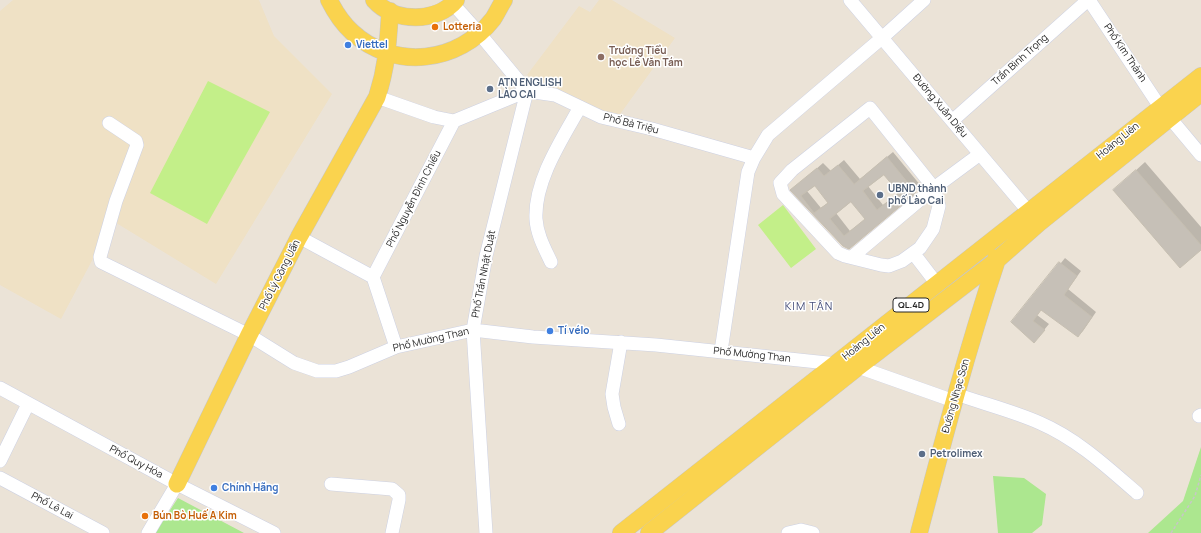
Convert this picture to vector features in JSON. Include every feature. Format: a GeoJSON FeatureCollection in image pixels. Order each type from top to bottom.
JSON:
{"type":"FeatureCollection","features":[{"type":"Feature","properties":{"kind":"main road"},"geometry":{"type":"LineString","coordinates":[[329,0],[338,16],[352,33],[370,45],[388,54],[408,57],[427,57],[446,53],[464,45],[479,33],[493,18],[504,0]]}},
{"type":"Feature","properties":{"kind":"main road"},"geometry":{"type":"LineString","coordinates":[[374,0],[390,11],[406,17],[423,17],[439,13],[455,2]]}},
{"type":"Feature","properties":{"kind":"main road","name":"Phố Lý Công Uẩn"},"geometry":{"type":"LineString","coordinates":[[177,484],[249,335],[300,237],[377,97],[384,77],[388,54],[390,11]]}},
{"type":"Feature","properties":{"kind":"main road","name":"Hoàng Liên"},"geometry":{"type":"LineString","coordinates":[[621,533],[988,244],[1034,218],[1165,112],[1201,76]]}},
{"type":"Feature","properties":{"kind":"main road","name":"Hoàng Liên"},"geometry":{"type":"LineString","coordinates":[[1165,112],[1201,93]]}},
{"type":"Feature","properties":{"kind":"main road","name":"Hoàng Liên"},"geometry":{"type":"LineString","coordinates":[[649,533],[858,367],[997,260],[1034,218]]}},
{"type":"Feature","properties":{"kind":"main road"},"geometry":{"type":"LineString","coordinates":[[988,244],[997,260]]}},
{"type":"Feature","properties":{"kind":"main road","name":"Đường Nhạc Sơn"},"geometry":{"type":"LineString","coordinates":[[919,533],[980,309],[997,260]]}},
{"type":"Feature","properties":{"kind":"main road"},"geometry":{"type":"LineString","coordinates":[[938,284],[948,297]]}},
{"type":"Feature","properties":{"kind":"main road"},"geometry":{"type":"LineString","coordinates":[[837,364],[858,367]]}},
{"type":"Feature","properties":{"kind":"street","name":"Đường Xuân Diệu"},"geometry":{"type":"LineString","coordinates":[[850,0],[883,37],[1034,218]]}},
{"type":"Feature","properties":{"kind":"street"},"geometry":{"type":"LineString","coordinates":[[721,351],[748,172],[754,158],[768,135],[924,0]]}},
{"type":"Feature","properties":{"kind":"street","name":"Phố Kim Thành"},"geometry":{"type":"LineString","coordinates":[[1089,0],[1165,112],[1201,155]]}},
{"type":"Feature","properties":{"kind":"street","name":"Trần Bình Trọng"},"geometry":{"type":"LineString","coordinates":[[952,121],[1089,0]]}},
{"type":"Feature","properties":{"kind":"street"},"geometry":{"type":"LineString","coordinates":[[377,97],[434,117],[454,121],[527,90],[455,2]]}},
{"type":"Feature","properties":{"kind":"street","name":"Phố Bà Triệu"},"geometry":{"type":"LineString","coordinates":[[527,90],[555,95],[601,117],[652,129],[754,158]]}},
{"type":"Feature","properties":{"kind":"street","name":"Phố Trần Nhật Duật"},"geometry":{"type":"LineString","coordinates":[[486,533],[473,330],[486,256],[527,90]]}},
{"type":"Feature","properties":{"kind":"street"},"geometry":{"type":"LineString","coordinates":[[551,262],[538,232],[536,220],[537,198],[543,178],[557,148],[580,107]]}},
{"type":"Feature","properties":{"kind":"street"},"geometry":{"type":"LineString","coordinates":[[870,108],[934,188],[938,206],[933,229],[914,254],[889,266],[838,253],[784,194],[780,183],[792,170],[870,108]]}},
{"type":"Feature","properties":{"kind":"street","name":"Phố Nguyễn Đình Chiểu"},"geometry":{"type":"LineString","coordinates":[[373,277],[454,121]]}},
{"type":"Feature","properties":{"kind":"street","name":"Phố Mường Than"},"geometry":{"type":"LineString","coordinates":[[109,123],[136,141],[137,145],[116,201],[100,257],[101,262],[249,335],[294,363],[317,371],[336,371],[396,347],[473,330],[533,337],[622,342],[721,351],[837,364]]}},
{"type":"Feature","properties":{"kind":"street"},"geometry":{"type":"LineString","coordinates":[[852,257],[934,188],[980,154]]}},
{"type":"Feature","properties":{"kind":"street"},"geometry":{"type":"LineString","coordinates":[[300,237],[373,277],[396,347]]}},
{"type":"Feature","properties":{"kind":"street"},"geometry":{"type":"LineString","coordinates":[[914,254],[938,284]]}},
{"type":"Feature","properties":{"kind":"street"},"geometry":{"type":"LineString","coordinates":[[620,424],[614,407],[612,394],[622,342]]}},
{"type":"Feature","properties":{"kind":"street"},"geometry":{"type":"LineString","coordinates":[[858,367],[1040,422],[1080,445],[1103,463],[1137,494]]}},
{"type":"Feature","properties":{"kind":"street","name":"Phố Quy Hóa"},"geometry":{"type":"LineString","coordinates":[[0,388],[177,484],[274,533]]}},
{"type":"Feature","properties":{"kind":"street"},"geometry":{"type":"LineString","coordinates":[[0,461],[28,404]]}},
{"type":"Feature","properties":{"kind":"street","name":"Phố Lê Lai"},"geometry":{"type":"LineString","coordinates":[[0,478],[103,533]]}},
{"type":"Feature","properties":{"kind":"street","name":"Phố Lý Công Uẩn"},"geometry":{"type":"LineString","coordinates":[[148,533],[177,484]]}},
{"type":"Feature","properties":{"kind":"street"},"geometry":{"type":"LineString","coordinates":[[330,484],[392,489],[399,495],[400,500],[392,533]]}},
{"type":"Feature","properties":{"kind":"street"},"geometry":{"type":"LineString","coordinates":[[788,533],[801,530],[813,533]]}},
{"type":"Feature","properties":{"kind":"path"},"geometry":{"type":"LineString","coordinates":[[1171,533],[1195,496],[1201,475]]}},
{"type":"Feature","properties":{"kind":"shaded area"},"geometry":{"type":"Polygon","coordinates":[[[13,0],[259,0],[274,36],[332,94],[216,284],[113,221],[61,319],[0,285],[0,11],[13,0]]]}},
{"type":"Feature","properties":{"kind":"shaded area","name":"Trường Tiểu học Lê Văn Tám"},"geometry":{"type":"Polygon","coordinates":[[[599,0],[612,0],[675,38],[613,124],[583,112],[527,75],[579,6],[590,12],[599,0]]]}},
{"type":"Feature","properties":{"kind":"green space"},"geometry":{"type":"Polygon","coordinates":[[[208,81],[270,112],[207,224],[150,193],[208,81]]]}},
{"type":"Feature","properties":{"kind":"green space"},"geometry":{"type":"Polygon","coordinates":[[[783,205],[816,249],[791,268],[758,225],[783,205]]]}},
{"type":"Feature","properties":{"kind":"green space"},"geometry":{"type":"Polygon","coordinates":[[[1201,447],[1201,533],[1148,533],[1183,501],[1201,447]]]}},
{"type":"Feature","properties":{"kind":"green space"},"geometry":{"type":"Polygon","coordinates":[[[993,476],[1024,478],[1046,494],[1042,525],[1032,533],[998,533],[993,476]]]}},
{"type":"Feature","properties":{"kind":"green space"},"geometry":{"type":"Polygon","coordinates":[[[178,498],[244,533],[155,533],[178,498]]]}},
{"type":"Feature","properties":{"kind":"building"},"geometry":{"type":"Polygon","coordinates":[[[887,157],[916,193],[849,249],[843,246],[790,190],[817,168],[824,176],[838,165],[854,184],[887,157]],[[884,175],[863,191],[877,210],[899,193],[884,175]],[[815,186],[801,196],[814,213],[828,203],[815,186]],[[851,202],[830,219],[844,236],[865,219],[851,202]]]}},
{"type":"Feature","properties":{"kind":"building"},"geometry":{"type":"Polygon","coordinates":[[[1136,170],[1201,245],[1201,250],[1180,268],[1113,190],[1136,170]]]}},
{"type":"Feature","properties":{"kind":"building"},"geometry":{"type":"Polygon","coordinates":[[[1059,262],[1077,276],[1064,295],[1092,317],[1078,337],[1041,310],[1033,321],[1045,330],[1034,343],[1011,322],[1059,262]]]}},
{"type":"Feature","properties":{"kind":"place","name":"Lotteria"},"geometry":{"type":"Point","coordinates":[435,27]}},
{"type":"Feature","properties":{"kind":"place","name":"Viettel"},"geometry":{"type":"Point","coordinates":[348,45]}},
{"type":"Feature","properties":{"kind":"place","name":"Trường Tiểu học Lê Văn Tám"},"geometry":{"type":"Point","coordinates":[601,57]}},
{"type":"Feature","properties":{"kind":"place","name":"ATN ENGLISH LÀO CAI"},"geometry":{"type":"Point","coordinates":[490,89]}},
{"type":"Feature","properties":{"kind":"place","name":"UBND thành phố Lào Cai"},"geometry":{"type":"Point","coordinates":[880,195]}},
{"type":"Feature","properties":{"kind":"place","name":"Tí vélo"},"geometry":{"type":"Point","coordinates":[550,331]}},
{"type":"Feature","properties":{"kind":"place","name":"Petrolimex"},"geometry":{"type":"Point","coordinates":[922,454]}},
{"type":"Feature","properties":{"kind":"place","name":"Chính Hãng"},"geometry":{"type":"Point","coordinates":[214,488]}},
{"type":"Feature","properties":{"kind":"place","name":"Bún Bò Huế A Kim"},"geometry":{"type":"Point","coordinates":[145,516]}},
{"type":"Feature","properties":{"kind":"district","name":"KIM TÂN"},"geometry":{"type":"Point","coordinates":[809,307]}}]}
